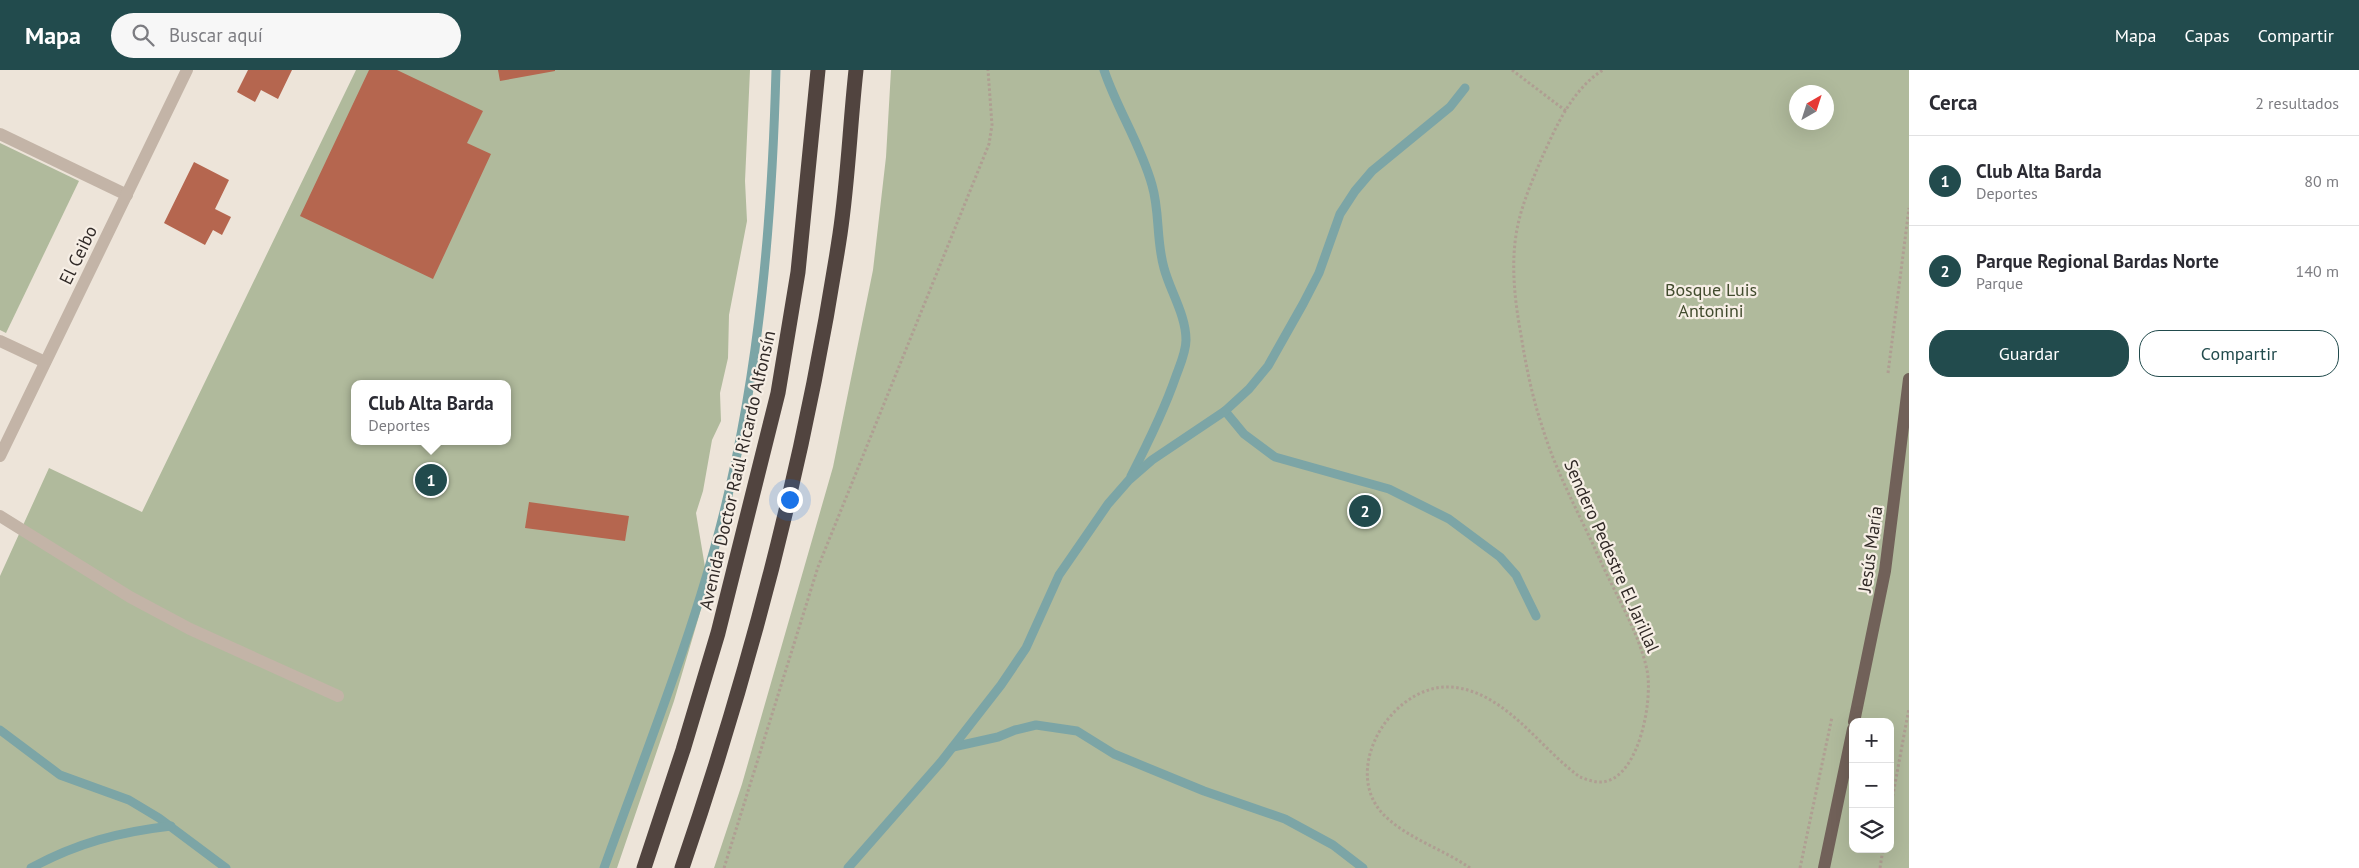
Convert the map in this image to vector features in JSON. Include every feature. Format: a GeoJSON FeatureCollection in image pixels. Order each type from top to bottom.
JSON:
{"type":"FeatureCollection","features":[{"type":"Feature","properties":{"kind":"highway"},"geometry":{"type":"LineString","coordinates":[[682,868],[752,647],[795,477],[810,406],[840,232],[856,70]]}},
{"type":"Feature","properties":{"kind":"highway","name":"Avenida Doctor Raúl Ricardo Alfonsín"},"geometry":{"type":"LineString","coordinates":[[644,868],[683,750],[718,633],[776,402],[798,272],[817,74]]}},
{"type":"Feature","properties":{"kind":"main road","name":"Jesús María"},"geometry":{"type":"LineString","coordinates":[[1855,718],[1886,571],[1909,379]]}},
{"type":"Feature","properties":{"kind":"main road"},"geometry":{"type":"LineString","coordinates":[[1824,868],[1849,748]]}},
{"type":"Feature","properties":{"kind":"street","name":"El Ceibo"},"geometry":{"type":"LineString","coordinates":[[0,456],[187,70]]}},
{"type":"Feature","properties":{"kind":"street"},"geometry":{"type":"LineString","coordinates":[[0,134],[126,195]]}},
{"type":"Feature","properties":{"kind":"street"},"geometry":{"type":"LineString","coordinates":[[0,341],[45,362]]}},
{"type":"Feature","properties":{"kind":"street"},"geometry":{"type":"LineString","coordinates":[[0,516],[130,597],[190,629],[338,696]]}},
{"type":"Feature","properties":{"kind":"path"},"geometry":{"type":"LineString","coordinates":[[724,868],[818,567],[989,144],[992,124],[988,70]]}},
{"type":"Feature","properties":{"kind":"path"},"geometry":{"type":"LineString","coordinates":[[1512,70],[1566,111]]}},
{"type":"Feature","properties":{"kind":"path","name":"Sendero Pedestre El Jarillal"},"geometry":{"type":"LineString","coordinates":[[1470,868],[1451,855],[1398,826],[1383,814],[1372,798],[1367,783],[1368,760],[1379,734],[1396,711],[1422,690],[1441,687],[1459,688],[1482,696],[1501,707],[1580,777],[1593,782],[1607,781],[1620,774],[1636,749],[1648,701],[1647,671],[1633,629],[1560,473],[1542,426],[1527,372],[1517,312],[1513,270],[1516,234],[1526,194],[1576,94],[1602,70]]}},
{"type":"Feature","properties":{"kind":"path"},"geometry":{"type":"LineString","coordinates":[[1888,376],[1909,208]]}},
{"type":"Feature","properties":{"kind":"path"},"geometry":{"type":"LineString","coordinates":[[1891,808],[1909,708]]}},
{"type":"Feature","properties":{"kind":"path"},"geometry":{"type":"LineString","coordinates":[[1800,868],[1832,716]]}},
{"type":"Feature","properties":{"kind":"path"},"geometry":{"type":"LineString","coordinates":[[1880,868],[1883,853]]}},
{"type":"Feature","properties":{"kind":"green space"},"geometry":{"type":"Polygon","coordinates":[[[356,70],[750,70],[745,181],[747,221],[729,315],[728,358],[720,393],[721,421],[712,440],[703,491],[696,513],[705,567],[704,599],[674,701],[617,868],[0,868],[0,576],[49,468],[142,512],[356,70]]]}},
{"type":"Feature","properties":{"kind":"green space","name":"Bosque Luis Antonini"},"geometry":{"type":"Polygon","coordinates":[[[891,70],[1909,70],[1909,868],[714,868],[742,784],[833,467],[873,270],[886,157],[891,70]]]}},
{"type":"Feature","properties":{"kind":"green space"},"geometry":{"type":"Polygon","coordinates":[[[0,143],[79,181],[6,333],[0,330],[0,143]]]}},
{"type":"Feature","properties":{"kind":"building"},"geometry":{"type":"Polygon","coordinates":[[[248,70],[292,70],[278,99],[261,90],[255,102],[237,92],[248,70]]]}},
{"type":"Feature","properties":{"kind":"building"},"geometry":{"type":"Polygon","coordinates":[[[369,70],[397,70],[483,111],[467,143],[491,154],[433,279],[300,216],[369,70]]]}},
{"type":"Feature","properties":{"kind":"building"},"geometry":{"type":"Polygon","coordinates":[[[498,70],[555,70],[555,71],[500,81],[498,70]]]}},
{"type":"Feature","properties":{"kind":"building"},"geometry":{"type":"Polygon","coordinates":[[[194,162],[229,180],[215,209],[231,217],[222,235],[213,230],[205,245],[164,223],[194,162]]]}},
{"type":"Feature","properties":{"kind":"building"},"geometry":{"type":"Polygon","coordinates":[[[529,502],[629,516],[625,541],[525,528],[529,502]]]}},
{"type":"Feature","properties":{"kind":"waterway"},"geometry":{"type":"LineString","coordinates":[[604,868],[699,602],[724,512],[736,457],[747,403],[762,292],[771,182],[776,70]]}},
{"type":"Feature","properties":{"kind":"waterway"},"geometry":{"type":"LineString","coordinates":[[1104,70],[1115,99],[1142,156],[1152,185],[1162,258],[1183,321],[1186,340],[1185,349],[1166,402],[1131,476]]}},
{"type":"Feature","properties":{"kind":"waterway"},"geometry":{"type":"LineString","coordinates":[[848,868],[941,762],[1001,685],[1026,648],[1059,575],[1108,504],[1129,480],[1152,460],[1225,411],[1249,389],[1268,366],[1319,273],[1340,214],[1355,191],[1372,171],[1450,107],[1465,88]]}},
{"type":"Feature","properties":{"kind":"waterway"},"geometry":{"type":"LineString","coordinates":[[1225,411],[1244,434],[1275,457],[1389,489],[1449,519],[1500,557],[1516,575],[1536,616]]}},
{"type":"Feature","properties":{"kind":"waterway"},"geometry":{"type":"LineString","coordinates":[[953,747],[998,737],[1015,730],[1036,725],[1077,731],[1114,754],[1204,791],[1285,819],[1333,845],[1363,868]]}},
{"type":"Feature","properties":{"kind":"waterway"},"geometry":{"type":"LineString","coordinates":[[0,730],[60,775],[129,800],[159,818],[226,868]]}},
{"type":"Feature","properties":{"kind":"waterway"},"geometry":{"type":"LineString","coordinates":[[31,868],[82,845],[116,835],[171,826]]}},
{"type":"Feature","properties":{"kind":"place","name":"Club Alta Barda"},"geometry":{"type":"Point","coordinates":[431,480]}},
{"type":"Feature","properties":{"kind":"place","name":"Parque Regional Bardas Norte"},"geometry":{"type":"Point","coordinates":[1365,511]}}]}
